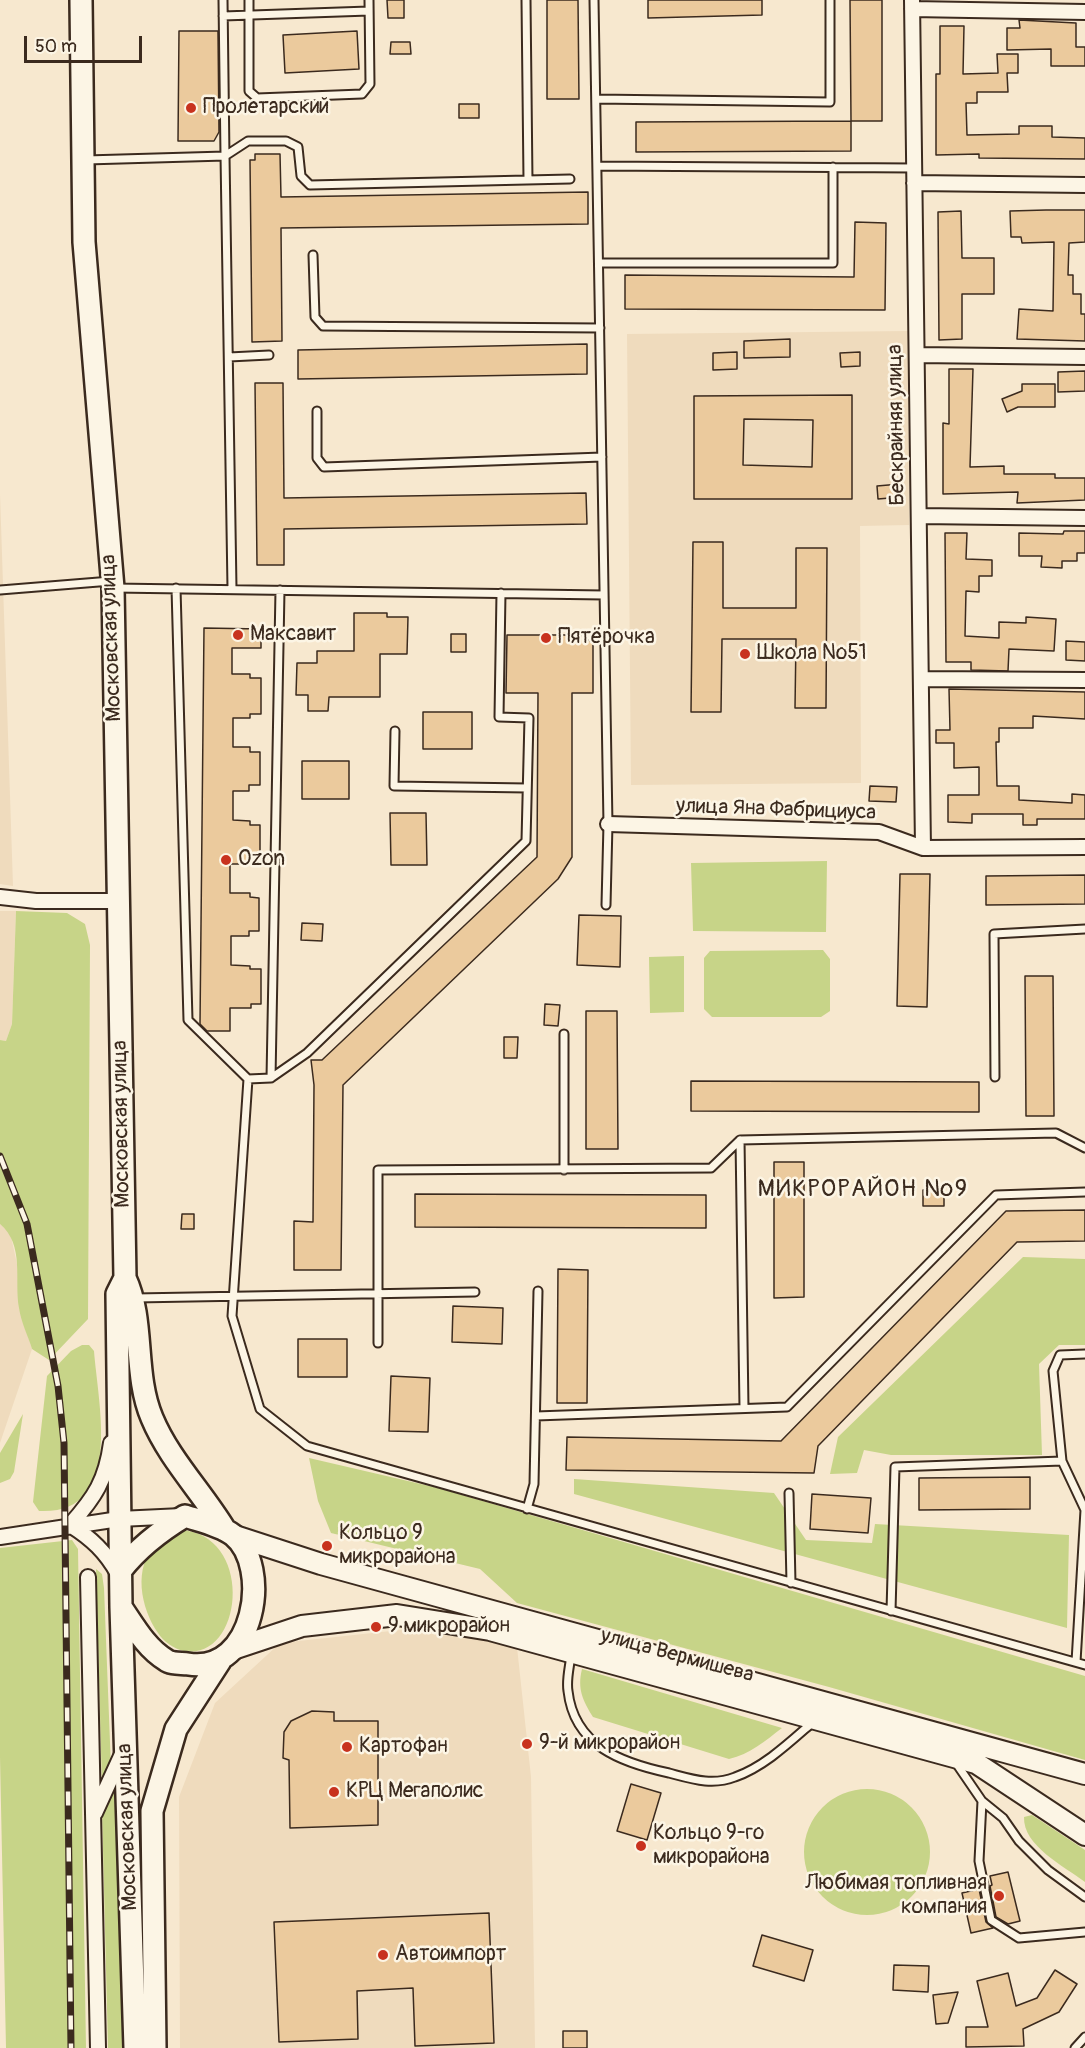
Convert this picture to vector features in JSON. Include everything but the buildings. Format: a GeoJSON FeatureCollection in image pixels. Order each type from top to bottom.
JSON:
{"type":"FeatureCollection","features":[{"type":"Feature","properties":{"kind":"main road","name":"Московская улица"},"geometry":{"type":"LineString","coordinates":[[81,0],[84,242],[112,584],[125,1278],[134,1298],[141,1369],[152,1417],[178,1463],[230,1533]]}},
{"type":"Feature","properties":{"kind":"main road","name":"Московская улица"},"geometry":{"type":"LineString","coordinates":[[121,1575],[117,1294],[125,1278]]}},
{"type":"Feature","properties":{"kind":"main road"},"geometry":{"type":"LineString","coordinates":[[186,1516],[230,1533],[249,1562],[254,1597],[244,1634],[228,1655],[199,1666],[167,1661],[141,1637],[121,1607],[121,1575],[135,1553],[161,1530],[186,1516]]}},
{"type":"Feature","properties":{"kind":"main road","name":"улица Вермишева"},"geometry":{"type":"LineString","coordinates":[[230,1533],[321,1564],[1085,1774]]}},
{"type":"Feature","properties":{"kind":"main road","name":"Московская улица"},"geometry":{"type":"LineString","coordinates":[[121,1607],[135,2048]]}},
{"type":"Feature","properties":{"kind":"main road","name":"улица Вермишева"},"geometry":{"type":"LineString","coordinates":[[228,1655],[302,1626],[397,1615],[490,1630],[976,1763],[1085,1835]]}},
{"type":"Feature","properties":{"kind":"main road","name":"Московская улица"},"geometry":{"type":"LineString","coordinates":[[155,2048],[152,1811],[176,1729],[228,1655]]}},
{"type":"Feature","properties":{"kind":"street"},"geometry":{"type":"LineString","coordinates":[[912,5],[1085,12]]}},
{"type":"Feature","properties":{"kind":"street","name":"Бескрайняя улица"},"geometry":{"type":"LineString","coordinates":[[912,5],[923,849]]}},
{"type":"Feature","properties":{"kind":"street"},"geometry":{"type":"LineString","coordinates":[[914,183],[1085,185]]}},
{"type":"Feature","properties":{"kind":"street"},"geometry":{"type":"LineString","coordinates":[[917,355],[1085,357]]}},
{"type":"Feature","properties":{"kind":"street"},"geometry":{"type":"LineString","coordinates":[[919,516],[1085,518]]}},
{"type":"Feature","properties":{"kind":"street"},"geometry":{"type":"LineString","coordinates":[[921,679],[1085,680]]}},
{"type":"Feature","properties":{"kind":"street","name":"улица Яна Фабрициуса"},"geometry":{"type":"LineString","coordinates":[[608,824],[879,832],[923,849],[1085,847]]}},
{"type":"Feature","properties":{"kind":"street"},"geometry":{"type":"LineString","coordinates":[[0,897],[36,901],[119,901]]}},
{"type":"Feature","properties":{"kind":"street"},"geometry":{"type":"LineString","coordinates":[[70,1525],[93,1499],[107,1470],[118,1393]]}},
{"type":"Feature","properties":{"kind":"street"},"geometry":{"type":"LineString","coordinates":[[0,1537],[119,1519],[186,1516]]}},
{"type":"Feature","properties":{"kind":"street"},"geometry":{"type":"LineString","coordinates":[[70,1525],[89,1537],[108,1556],[121,1575]]}},
{"type":"Feature","properties":{"kind":"street"},"geometry":{"type":"LineString","coordinates":[[88,1577],[98,2048]]}},
{"type":"Feature","properties":{"kind":"street"},"geometry":{"type":"LineString","coordinates":[[93,1818],[126,1747]]}},
{"type":"Feature","properties":{"kind":"lane"},"geometry":{"type":"LineString","coordinates":[[223,0],[232,588]]}},
{"type":"Feature","properties":{"kind":"lane"},"geometry":{"type":"LineString","coordinates":[[249,0],[249,91],[257,98],[362,94],[370,84],[369,0]]}},
{"type":"Feature","properties":{"kind":"lane"},"geometry":{"type":"LineString","coordinates":[[526,0],[528,180]]}},
{"type":"Feature","properties":{"kind":"lane"},"geometry":{"type":"LineString","coordinates":[[594,0],[608,824],[606,905]]}},
{"type":"Feature","properties":{"kind":"lane"},"geometry":{"type":"LineString","coordinates":[[596,99],[830,102],[830,0]]}},
{"type":"Feature","properties":{"kind":"lane"},"geometry":{"type":"LineString","coordinates":[[224,16],[369,10]]}},
{"type":"Feature","properties":{"kind":"lane"},"geometry":{"type":"LineString","coordinates":[[83,161],[225,156],[248,141],[286,141],[298,147],[302,176],[310,185],[570,179]]}},
{"type":"Feature","properties":{"kind":"lane"},"geometry":{"type":"LineString","coordinates":[[597,166],[914,168]]}},
{"type":"Feature","properties":{"kind":"lane"},"geometry":{"type":"LineString","coordinates":[[599,263],[833,262],[833,167]]}},
{"type":"Feature","properties":{"kind":"lane"},"geometry":{"type":"LineString","coordinates":[[313,255],[315,317],[324,326],[600,328]]}},
{"type":"Feature","properties":{"kind":"lane"},"geometry":{"type":"LineString","coordinates":[[229,357],[269,355]]}},
{"type":"Feature","properties":{"kind":"lane"},"geometry":{"type":"LineString","coordinates":[[317,411],[317,458],[324,467],[602,457]]}},
{"type":"Feature","properties":{"kind":"lane"},"geometry":{"type":"LineString","coordinates":[[0,590],[112,584],[176,588],[604,595]]}},
{"type":"Feature","properties":{"kind":"lane"},"geometry":{"type":"LineString","coordinates":[[176,588],[188,1020],[248,1079],[271,1078],[308,1053],[526,841],[529,718],[499,717],[501,593]]}},
{"type":"Feature","properties":{"kind":"lane"},"geometry":{"type":"LineString","coordinates":[[271,1078],[280,590]]}},
{"type":"Feature","properties":{"kind":"lane"},"geometry":{"type":"LineString","coordinates":[[395,731],[394,786],[527,788]]}},
{"type":"Feature","properties":{"kind":"lane"},"geometry":{"type":"LineString","coordinates":[[995,1077],[994,934],[1085,929]]}},
{"type":"Feature","properties":{"kind":"lane"},"geometry":{"type":"LineString","coordinates":[[564,1034],[564,1170]]}},
{"type":"Feature","properties":{"kind":"lane"},"geometry":{"type":"LineString","coordinates":[[248,1079],[232,1316],[260,1409],[308,1446],[1085,1665]]}},
{"type":"Feature","properties":{"kind":"lane"},"geometry":{"type":"LineString","coordinates":[[378,1343],[378,1170],[711,1168],[740,1140],[1056,1133],[1085,1148]]}},
{"type":"Feature","properties":{"kind":"lane"},"geometry":{"type":"LineString","coordinates":[[740,1140],[744,1408]]}},
{"type":"Feature","properties":{"kind":"lane"},"geometry":{"type":"LineString","coordinates":[[536,1416],[787,1407],[996,1195],[1085,1192]]}},
{"type":"Feature","properties":{"kind":"lane"},"geometry":{"type":"LineString","coordinates":[[527,1509],[534,1484],[538,1291]]}},
{"type":"Feature","properties":{"kind":"lane"},"geometry":{"type":"LineString","coordinates":[[134,1298],[474,1292]]}},
{"type":"Feature","properties":{"kind":"lane"},"geometry":{"type":"LineString","coordinates":[[1076,1662],[1085,1509],[1062,1461],[1053,1371],[1060,1355],[1085,1354]]}},
{"type":"Feature","properties":{"kind":"lane"},"geometry":{"type":"LineString","coordinates":[[891,1611],[895,1467],[1062,1461]]}},
{"type":"Feature","properties":{"kind":"lane"},"geometry":{"type":"LineString","coordinates":[[789,1493],[791,1583]]}},
{"type":"Feature","properties":{"kind":"lane"},"geometry":{"type":"LineString","coordinates":[[571,1652],[567,1690],[575,1720],[591,1741],[630,1765],[712,1783],[737,1777],[768,1759],[816,1719]]}},
{"type":"Feature","properties":{"kind":"lane"},"geometry":{"type":"LineString","coordinates":[[951,1756],[982,1801],[1003,1818],[1019,1841],[1048,1870],[1085,1897]]}},
{"type":"Feature","properties":{"kind":"lane"},"geometry":{"type":"LineString","coordinates":[[982,1801],[979,1861],[991,1920],[1019,1938],[1085,1932]]}},
{"type":"Feature","properties":{"kind":"lane"},"geometry":{"type":"LineString","coordinates":[[1075,2048],[1085,2037]]}},
{"type":"Feature","properties":{"kind":"shaded area","name":"Школа №51"},"geometry":{"type":"Polygon","coordinates":[[[908,331],[909,525],[860,526],[861,783],[631,785],[627,334],[908,331]]]}},
{"type":"Feature","properties":{"kind":"shaded area"},"geometry":{"type":"Polygon","coordinates":[[[0,494],[13,886],[0,884],[0,494]]]}},
{"type":"Feature","properties":{"kind":"shaded area"},"geometry":{"type":"Polygon","coordinates":[[[0,911],[16,911],[12,1024],[6,1041],[0,1040],[0,911]]]}},
{"type":"Feature","properties":{"kind":"shaded area"},"geometry":{"type":"Polygon","coordinates":[[[0,1224],[10,1232],[19,1273],[19,1307],[32,1349],[0,1443],[0,1224]]]}},
{"type":"Feature","properties":{"kind":"shaded area"},"geometry":{"type":"Polygon","coordinates":[[[400,1630],[501,1642],[517,1647],[531,1777],[535,2048],[180,2048],[179,1797],[215,1703],[280,1643],[400,1630]]]}},
{"type":"Feature","properties":{"kind":"green space"},"geometry":{"type":"Polygon","coordinates":[[[827,861],[826,932],[693,931],[691,863],[827,861]]]}},
{"type":"Feature","properties":{"kind":"green space"},"geometry":{"type":"Polygon","coordinates":[[[16,911],[67,913],[85,924],[90,945],[88,1319],[49,1360],[32,1349],[19,1308],[16,1252],[8,1232],[0,1224],[0,1040],[6,1041],[12,1024],[16,911]]]}},
{"type":"Feature","properties":{"kind":"green space"},"geometry":{"type":"Polygon","coordinates":[[[823,950],[830,959],[830,1011],[821,1017],[712,1017],[704,1009],[704,958],[710,951],[823,950]]]}},
{"type":"Feature","properties":{"kind":"green space"},"geometry":{"type":"Polygon","coordinates":[[[684,956],[684,1012],[650,1013],[649,957],[684,956]]]}},
{"type":"Feature","properties":{"kind":"green space"},"geometry":{"type":"Polygon","coordinates":[[[1023,1257],[1085,1259],[1085,1345],[1059,1345],[1039,1364],[1042,1455],[891,1455],[864,1450],[857,1473],[830,1474],[838,1437],[1023,1257]]]}},
{"type":"Feature","properties":{"kind":"green space"},"geometry":{"type":"Polygon","coordinates":[[[82,1345],[89,1345],[94,1351],[99,1399],[100,1453],[95,1476],[84,1495],[66,1507],[39,1511],[33,1502],[47,1376],[71,1351],[82,1345]]]}},
{"type":"Feature","properties":{"kind":"green space"},"geometry":{"type":"Polygon","coordinates":[[[23,1414],[14,1472],[10,1479],[0,1483],[0,1453],[23,1414]]]}},
{"type":"Feature","properties":{"kind":"green space"},"geometry":{"type":"Polygon","coordinates":[[[309,1458],[438,1488],[1085,1676],[1085,1760],[829,1687],[517,1603],[480,1569],[331,1533],[318,1501],[309,1458]]]}},
{"type":"Feature","properties":{"kind":"green space"},"geometry":{"type":"Polygon","coordinates":[[[574,1479],[774,1493],[806,1540],[872,1543],[875,1524],[1069,1535],[1067,1628],[574,1494],[574,1479]]]}},
{"type":"Feature","properties":{"kind":"green space"},"geometry":{"type":"Polygon","coordinates":[[[181,1530],[205,1537],[221,1552],[230,1573],[233,1596],[229,1618],[219,1637],[204,1649],[184,1651],[166,1642],[152,1623],[144,1600],[142,1576],[149,1553],[157,1544],[181,1530]]]}},
{"type":"Feature","properties":{"kind":"green space"},"geometry":{"type":"Polygon","coordinates":[[[72,1540],[78,1549],[86,2048],[6,2048],[0,1757],[0,1548],[72,1540]]]}},
{"type":"Feature","properties":{"kind":"green space"},"geometry":{"type":"Polygon","coordinates":[[[96,1569],[102,1574],[104,1588],[111,1768],[102,1788],[96,1569]]]}},
{"type":"Feature","properties":{"kind":"green space"},"geometry":{"type":"Polygon","coordinates":[[[582,1669],[782,1728],[751,1750],[729,1759],[593,1717],[582,1694],[580,1683],[582,1669]]]}},
{"type":"Feature","properties":{"kind":"green space"},"geometry":{"type":"Polygon","coordinates":[[[115,1782],[123,2048],[108,2048],[102,1810],[115,1782]]]}},
{"type":"Feature","properties":{"kind":"green space"},"geometry":{"type":"Polygon","coordinates":[[[867,1789],[891,1794],[911,1808],[925,1828],[930,1852],[925,1876],[911,1896],[891,1910],[867,1915],[843,1910],[823,1896],[809,1876],[804,1852],[809,1828],[823,1808],[843,1794],[867,1789]]]}},
{"type":"Feature","properties":{"kind":"green space"},"geometry":{"type":"Polygon","coordinates":[[[1032,1815],[1085,1850],[1085,1882],[1037,1846],[1025,1827],[1024,1817],[1032,1815]]]}},
{"type":"Feature","properties":{"kind":"railway"},"geometry":{"type":"LineString","coordinates":[[0,1156],[27,1224],[58,1386],[64,1443],[71,2048]]}},
{"type":"Feature","properties":{"kind":"place","name":"Пролетарский"},"geometry":{"type":"Point","coordinates":[191,108]}},
{"type":"Feature","properties":{"kind":"place","name":"Максавит"},"geometry":{"type":"Point","coordinates":[238,635]}},
{"type":"Feature","properties":{"kind":"place","name":"Пятёрочка"},"geometry":{"type":"Point","coordinates":[546,638]}},
{"type":"Feature","properties":{"kind":"place","name":"Школа №51"},"geometry":{"type":"Point","coordinates":[745,654]}},
{"type":"Feature","properties":{"kind":"place","name":"Ozon"},"geometry":{"type":"Point","coordinates":[226,860]}},
{"type":"Feature","properties":{"kind":"place","name":"Кольцо 9 микрорайона"},"geometry":{"type":"Point","coordinates":[327,1546]}},
{"type":"Feature","properties":{"kind":"place","name":"9 микрорайон"},"geometry":{"type":"Point","coordinates":[376,1627]}},
{"type":"Feature","properties":{"kind":"place","name":"9-й микрорайон"},"geometry":{"type":"Point","coordinates":[527,1744]}},
{"type":"Feature","properties":{"kind":"place","name":"Картофан"},"geometry":{"type":"Point","coordinates":[347,1747]}},
{"type":"Feature","properties":{"kind":"place","name":"КРЦ Мегаполис"},"geometry":{"type":"Point","coordinates":[334,1792]}},
{"type":"Feature","properties":{"kind":"place","name":"Кольцо 9-го микрорайона"},"geometry":{"type":"Point","coordinates":[641,1846]}},
{"type":"Feature","properties":{"kind":"place","name":"Любимая топливная компания"},"geometry":{"type":"Point","coordinates":[999,1896]}},
{"type":"Feature","properties":{"kind":"place","name":"Автоимпорт"},"geometry":{"type":"Point","coordinates":[383,1955]}},
{"type":"Feature","properties":{"kind":"district","name":"МИКРОРАЙОН №9"},"geometry":{"type":"Point","coordinates":[863,1190]}}]}
